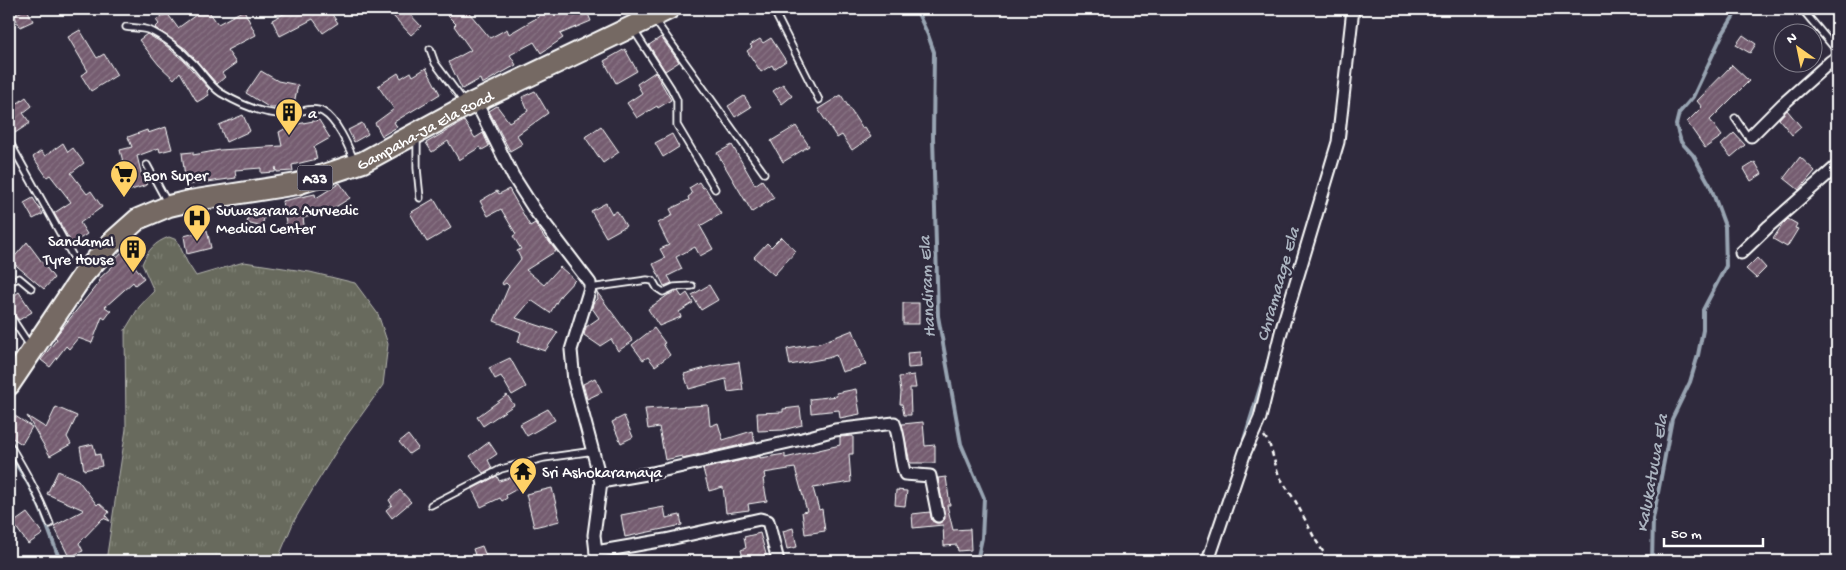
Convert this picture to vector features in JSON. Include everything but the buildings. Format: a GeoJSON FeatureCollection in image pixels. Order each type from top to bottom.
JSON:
{"type":"FeatureCollection","features":[{"type":"Feature","properties":{"kind":"highway","name":"Gampaha-Ja Ela Road"},"geometry":{"type":"LineString","coordinates":[[9,385],[83,275],[111,243],[138,219],[169,206],[297,184],[356,164],[471,104],[661,13]]}},
{"type":"Feature","properties":{"kind":"street"},"geometry":{"type":"LineString","coordinates":[[1208,561],[1245,452],[1260,418],[1281,332],[1338,142],[1353,9]]}},
{"type":"Feature","properties":{"kind":"street"},"geometry":{"type":"LineString","coordinates":[[1751,136],[1783,104],[1837,58]]}},
{"type":"Feature","properties":{"kind":"street"},"geometry":{"type":"LineString","coordinates":[[471,104],[536,212],[588,279],[590,288],[571,350],[574,381],[601,482],[594,535],[596,556],[760,520],[768,521],[778,561]]}},
{"type":"Feature","properties":{"kind":"street"},"geometry":{"type":"LineString","coordinates":[[1741,253],[1837,166]]}},
{"type":"Feature","properties":{"kind":"street"},"geometry":{"type":"LineString","coordinates":[[601,482],[652,473],[835,430],[894,423],[898,433],[902,467],[905,474],[930,476],[938,516]]}},
{"type":"Feature","properties":{"kind":"lane"},"geometry":{"type":"LineString","coordinates":[[773,9],[819,100]]}},
{"type":"Feature","properties":{"kind":"lane"},"geometry":{"type":"LineString","coordinates":[[1802,9],[1837,51]]}},
{"type":"Feature","properties":{"kind":"lane"},"geometry":{"type":"LineString","coordinates":[[661,13],[764,173]]}},
{"type":"Feature","properties":{"kind":"lane"},"geometry":{"type":"LineString","coordinates":[[126,27],[148,30],[192,62],[210,84],[220,92],[256,109],[281,114],[297,114],[313,109],[323,112],[332,120],[356,164]]}},
{"type":"Feature","properties":{"kind":"lane"},"geometry":{"type":"LineString","coordinates":[[632,28],[677,100],[677,125],[715,188]]}},
{"type":"Feature","properties":{"kind":"lane"},"geometry":{"type":"LineString","coordinates":[[430,49],[435,63],[471,104]]}},
{"type":"Feature","properties":{"kind":"lane"},"geometry":{"type":"LineString","coordinates":[[1735,118],[1746,134],[1751,136]]}},
{"type":"Feature","properties":{"kind":"lane"},"geometry":{"type":"LineString","coordinates":[[417,133],[417,168],[420,198]]}},
{"type":"Feature","properties":{"kind":"lane"},"geometry":{"type":"LineString","coordinates":[[9,140],[83,275]]}},
{"type":"Feature","properties":{"kind":"lane"},"geometry":{"type":"LineString","coordinates":[[147,165],[169,206]]}},
{"type":"Feature","properties":{"kind":"lane"},"geometry":{"type":"LineString","coordinates":[[9,282],[19,278],[31,288]]}},
{"type":"Feature","properties":{"kind":"lane"},"geometry":{"type":"LineString","coordinates":[[590,288],[647,280],[653,281],[657,288],[663,292],[674,287],[692,286]]}},
{"type":"Feature","properties":{"kind":"lane"},"geometry":{"type":"LineString","coordinates":[[9,314],[32,350]]}},
{"type":"Feature","properties":{"kind":"lane"},"geometry":{"type":"LineString","coordinates":[[9,444],[27,472],[50,524]]}},
{"type":"Feature","properties":{"kind":"lane"},"geometry":{"type":"LineString","coordinates":[[431,505],[501,469],[544,458],[594,451]]}},
{"type":"Feature","properties":{"kind":"path"},"geometry":{"type":"LineString","coordinates":[[1254,433],[1264,436],[1270,443],[1278,476],[1296,502],[1329,561]]}},
{"type":"Feature","properties":{"kind":"green space"},"geometry":{"type":"Polygon","coordinates":[[[169,237],[177,240],[196,276],[244,262],[310,272],[355,283],[378,314],[388,344],[383,385],[342,442],[316,484],[294,521],[277,561],[106,561],[126,429],[125,330],[139,307],[154,291],[142,264],[144,259],[156,244],[169,237]]]}},
{"type":"Feature","properties":{"kind":"waterway","name":"Handiram Ela"},"geometry":{"type":"LineString","coordinates":[[916,9],[934,52],[933,137],[938,316],[961,444],[984,498],[982,538],[977,561]]}},
{"type":"Feature","properties":{"kind":"waterway","name":"Kalukatuwa Ela"},"geometry":{"type":"LineString","coordinates":[[1652,561],[1653,519],[1672,419],[1690,382],[1698,355],[1703,330],[1703,310],[1726,266],[1725,226],[1710,185],[1693,155],[1681,142],[1676,125],[1679,113],[1693,97],[1722,35],[1738,9]]}},
{"type":"Feature","properties":{"kind":"waterway","name":"Chramaage Ela"},"geometry":{"type":"LineString","coordinates":[[1242,446],[1269,359]]}},
{"type":"Feature","properties":{"kind":"waterway"},"geometry":{"type":"LineString","coordinates":[[9,455],[33,492],[60,561]]}},
{"type":"Feature","properties":{"kind":"place","name":"a"},"geometry":{"type":"Point","coordinates":[289,136]}},
{"type":"Feature","properties":{"kind":"place","name":"Bon Super"},"geometry":{"type":"Point","coordinates":[124,198]}},
{"type":"Feature","properties":{"kind":"place","name":"Suwasarana Aurvedic Medical Center"},"geometry":{"type":"Point","coordinates":[197,242]}},
{"type":"Feature","properties":{"kind":"place","name":"Sandamal Tyre House"},"geometry":{"type":"Point","coordinates":[133,273]}},
{"type":"Feature","properties":{"kind":"place","name":"Sri Ashokaramaya"},"geometry":{"type":"Point","coordinates":[523,495]}}]}
